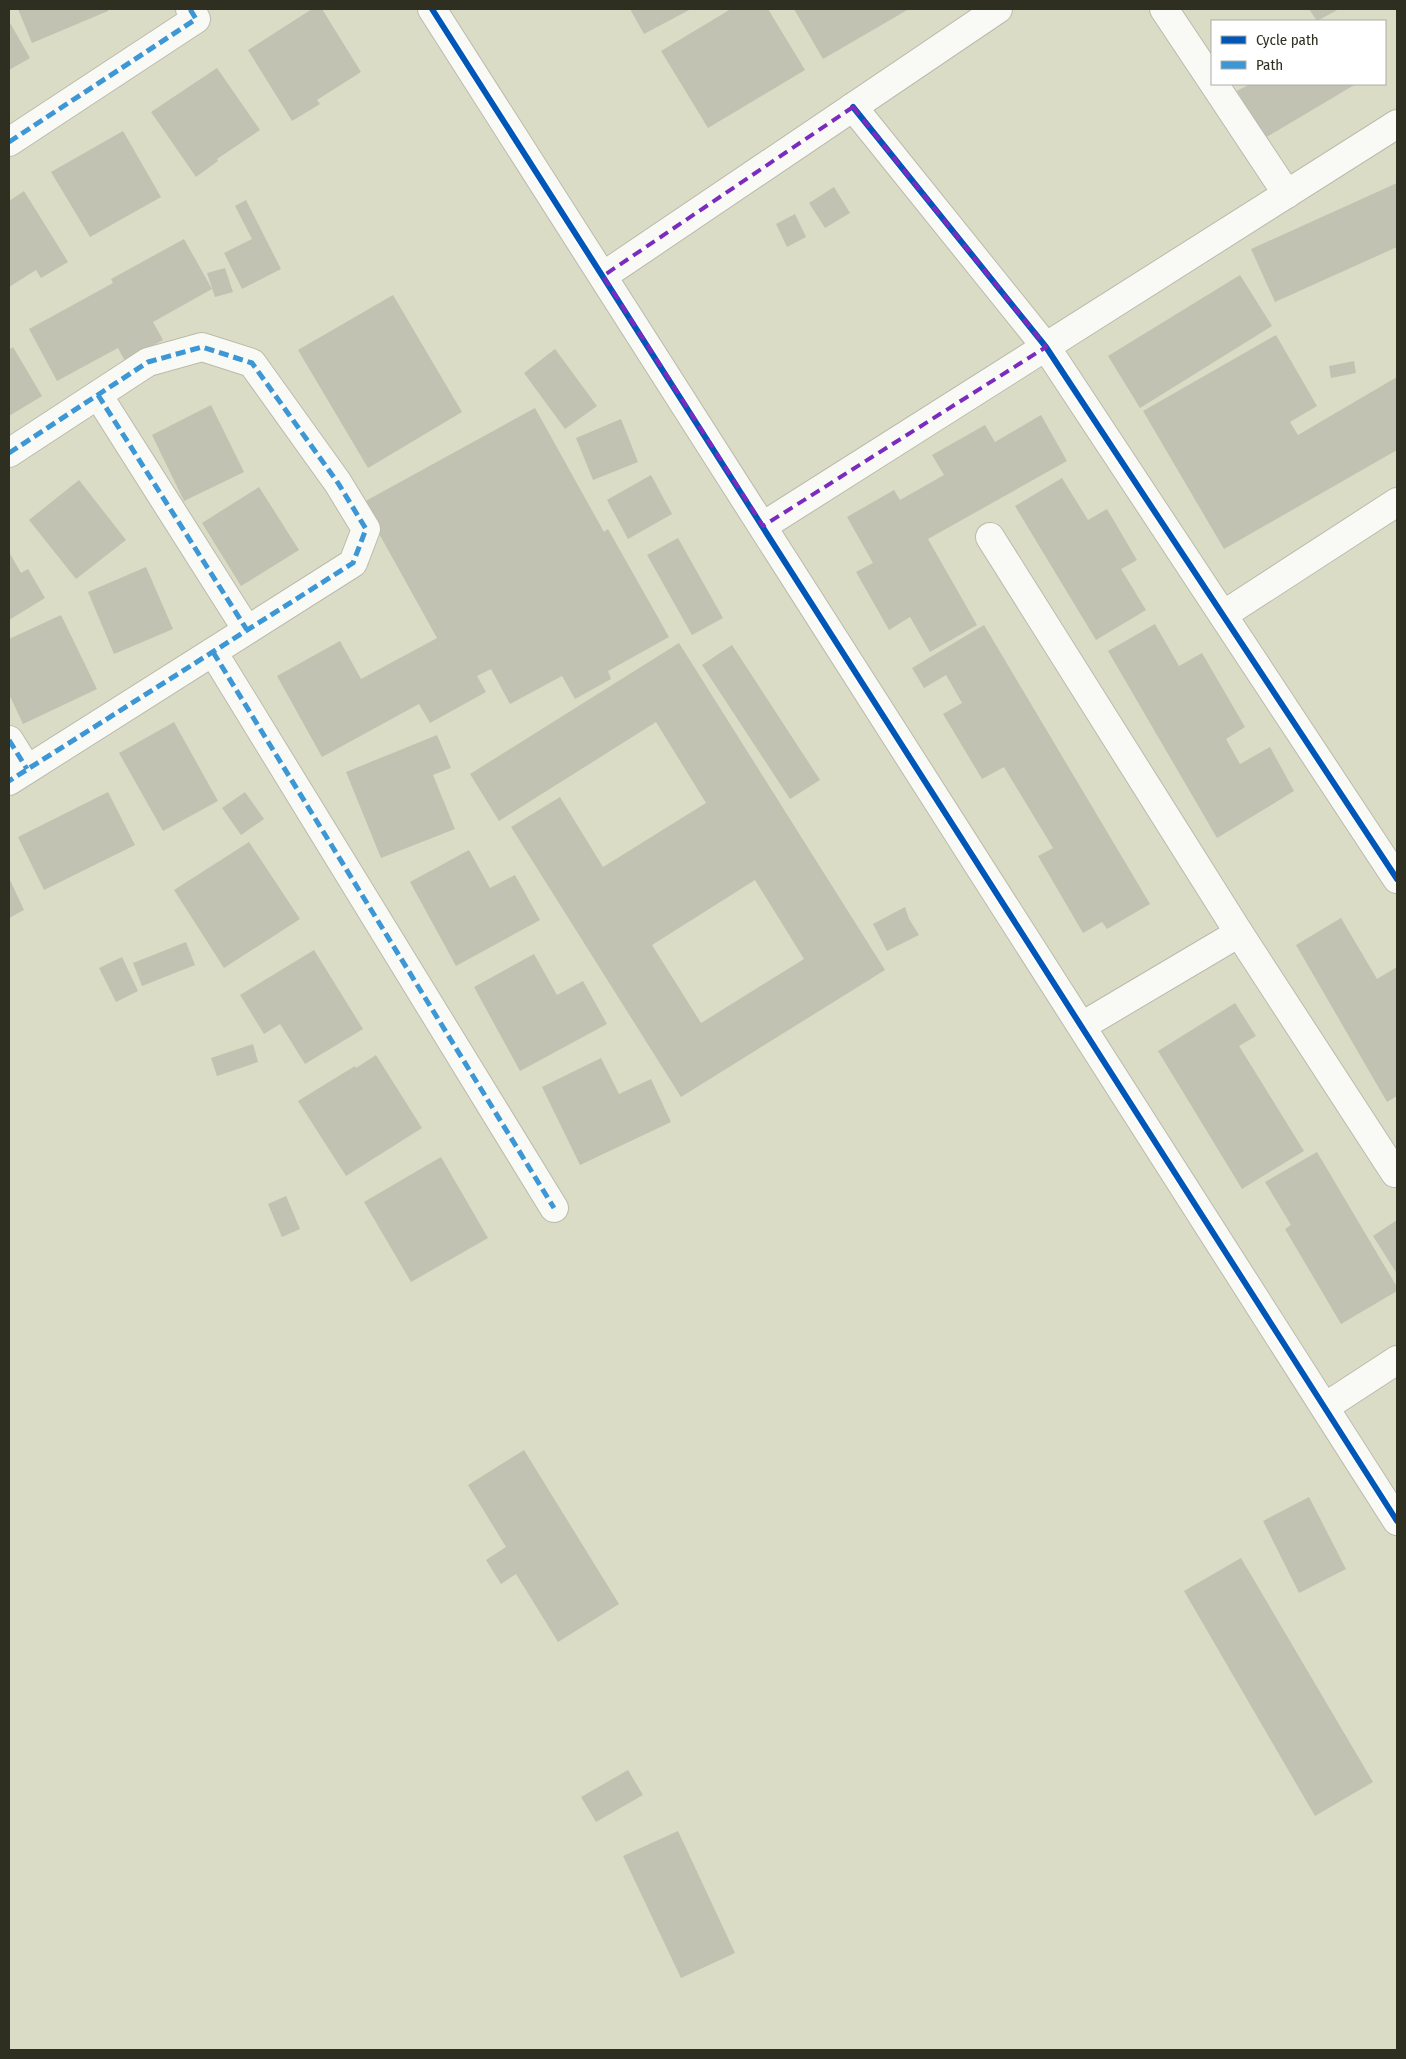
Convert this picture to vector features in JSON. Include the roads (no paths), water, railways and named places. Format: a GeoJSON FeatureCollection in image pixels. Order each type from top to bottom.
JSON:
{"type":"FeatureCollection","features":[{"type":"Feature","properties":{"kind":"street"},"geometry":{"type":"LineString","coordinates":[[432,9],[1397,1521]]}},
{"type":"Feature","properties":{"kind":"street"},"geometry":{"type":"LineString","coordinates":[[603,276],[998,9]]}},
{"type":"Feature","properties":{"kind":"street"},"geometry":{"type":"LineString","coordinates":[[1164,9],[1211,80]]}},
{"type":"Feature","properties":{"kind":"street"},"geometry":{"type":"LineString","coordinates":[[9,142],[201,12]]}},
{"type":"Feature","properties":{"kind":"street"},"geometry":{"type":"LineString","coordinates":[[1214,85],[1287,194]]}},
{"type":"Feature","properties":{"kind":"street"},"geometry":{"type":"LineString","coordinates":[[853,107],[1046,347],[1397,879]]}},
{"type":"Feature","properties":{"kind":"street"},"geometry":{"type":"LineString","coordinates":[[763,526],[1397,124]]}},
{"type":"Feature","properties":{"kind":"street"},"geometry":{"type":"LineString","coordinates":[[9,453],[148,362],[202,347],[252,363],[338,483],[366,529],[353,562],[18,775],[9,740]]}},
{"type":"Feature","properties":{"kind":"street"},"geometry":{"type":"LineString","coordinates":[[98,395],[247,630]]}},
{"type":"Feature","properties":{"kind":"street"},"geometry":{"type":"LineString","coordinates":[[1222,615],[1397,502]]}},
{"type":"Feature","properties":{"kind":"street"},"geometry":{"type":"LineString","coordinates":[[990,536],[1239,933],[1395,1173]]}},
{"type":"Feature","properties":{"kind":"street"},"geometry":{"type":"LineString","coordinates":[[213,652],[554,1208]]}},
{"type":"Feature","properties":{"kind":"street"},"geometry":{"type":"LineString","coordinates":[[1082,1026],[1239,933]]}},
{"type":"Feature","properties":{"kind":"street"},"geometry":{"type":"LineString","coordinates":[[1325,1408],[1397,1360]]}}]}
